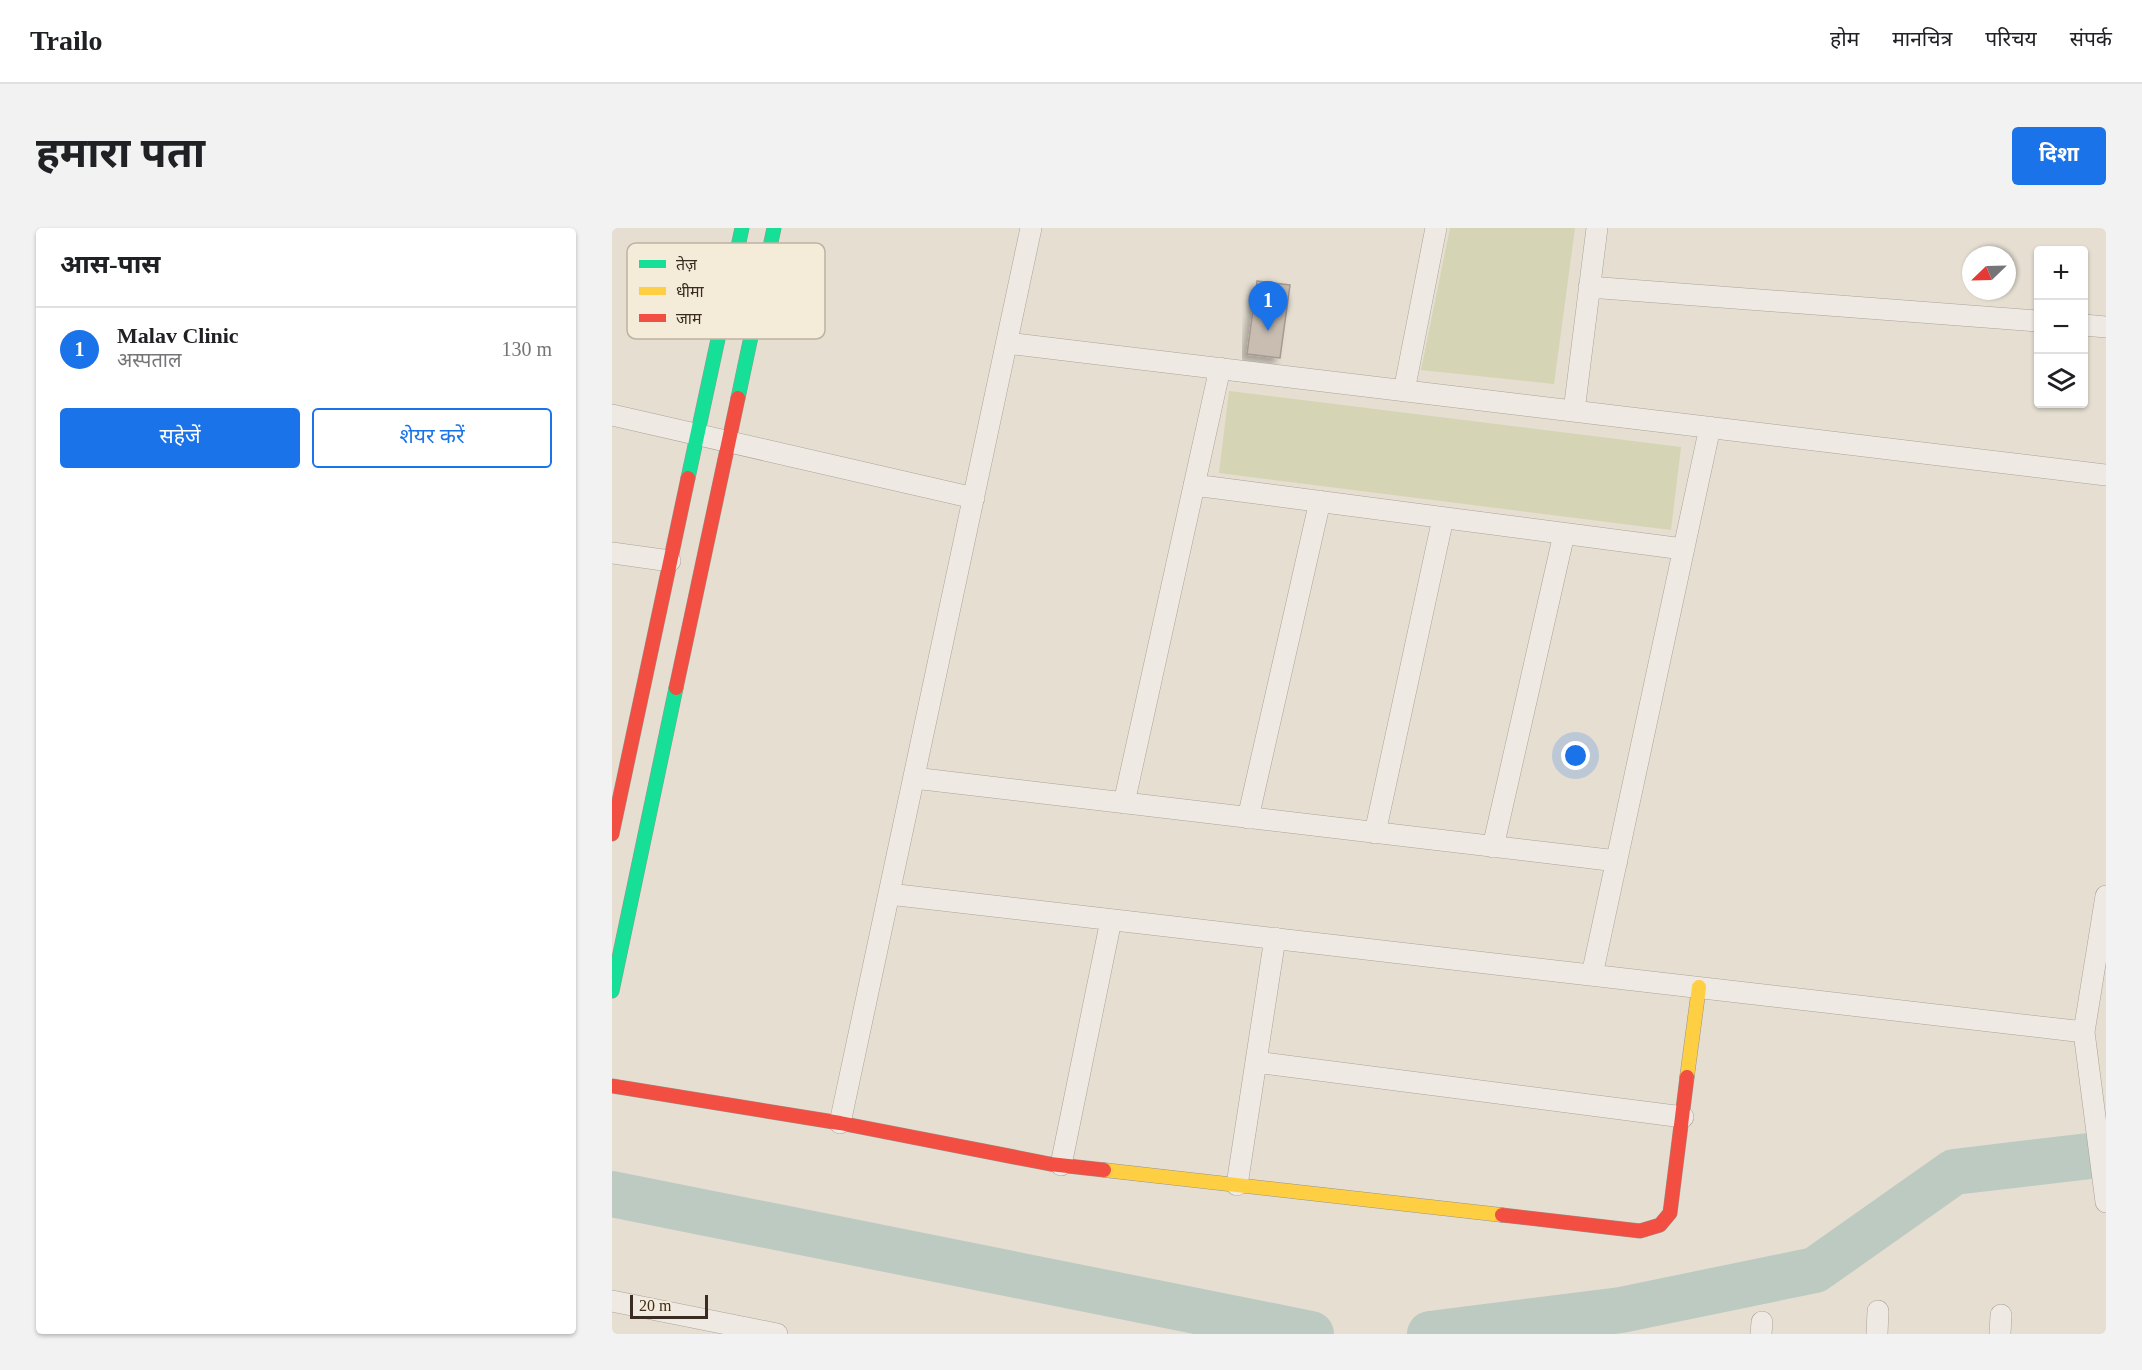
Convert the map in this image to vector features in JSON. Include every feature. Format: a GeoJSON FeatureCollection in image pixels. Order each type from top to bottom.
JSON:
{"type":"FeatureCollection","features":[{"type":"Feature","properties":{"kind":"street"},"geometry":{"type":"LineString","coordinates":[[739,243],[742,228]]}},
{"type":"Feature","properties":{"kind":"street"},"geometry":{"type":"LineString","coordinates":[[771,243],[774,228]]}},
{"type":"Feature","properties":{"kind":"street"},"geometry":{"type":"LineString","coordinates":[[840,1124],[1031,228]]}},
{"type":"Feature","properties":{"kind":"street"},"geometry":{"type":"LineString","coordinates":[[1404,391],[1436,228]]}},
{"type":"Feature","properties":{"kind":"street"},"geometry":{"type":"LineString","coordinates":[[1574,411],[1597,228]]}},
{"type":"Feature","properties":{"kind":"street"},"geometry":{"type":"LineString","coordinates":[[1590,287],[2034,321]]}},
{"type":"Feature","properties":{"kind":"street"},"geometry":{"type":"LineString","coordinates":[[2088,325],[2106,327]]}},
{"type":"Feature","properties":{"kind":"street"},"geometry":{"type":"LineString","coordinates":[[612,834],[616,799],[718,339]]}},
{"type":"Feature","properties":{"kind":"street"},"geometry":{"type":"LineString","coordinates":[[612,991],[751,339]]}},
{"type":"Feature","properties":{"kind":"street"},"geometry":{"type":"LineString","coordinates":[[1007,343],[2106,475]]}},
{"type":"Feature","properties":{"kind":"street"},"geometry":{"type":"LineString","coordinates":[[1124,803],[1220,368]]}},
{"type":"Feature","properties":{"kind":"street"},"geometry":{"type":"LineString","coordinates":[[612,415],[974,498]]}},
{"type":"Feature","properties":{"kind":"street"},"geometry":{"type":"LineString","coordinates":[[1592,975],[1710,427]]}},
{"type":"Feature","properties":{"kind":"street"},"geometry":{"type":"LineString","coordinates":[[1194,485],[1683,549]]}},
{"type":"Feature","properties":{"kind":"street"},"geometry":{"type":"LineString","coordinates":[[1248,818],[1320,501]]}},
{"type":"Feature","properties":{"kind":"street"},"geometry":{"type":"LineString","coordinates":[[1375,833],[1443,518]]}},
{"type":"Feature","properties":{"kind":"street"},"geometry":{"type":"LineString","coordinates":[[1493,846],[1564,534]]}},
{"type":"Feature","properties":{"kind":"street"},"geometry":{"type":"LineString","coordinates":[[612,553],[670,561]]}},
{"type":"Feature","properties":{"kind":"street"},"geometry":{"type":"LineString","coordinates":[[914,778],[1617,861]]}},
{"type":"Feature","properties":{"kind":"street"},"geometry":{"type":"LineString","coordinates":[[889,894],[1699,987],[2085,1042]]}},
{"type":"Feature","properties":{"kind":"street"},"geometry":{"type":"LineString","coordinates":[[2105,909],[2085,1042],[2106,1202]]}},
{"type":"Feature","properties":{"kind":"street"},"geometry":{"type":"LineString","coordinates":[[1061,1165],[1112,920]]}},
{"type":"Feature","properties":{"kind":"street"},"geometry":{"type":"LineString","coordinates":[[1237,1185],[1275,938]]}},
{"type":"Feature","properties":{"kind":"street"},"geometry":{"type":"LineString","coordinates":[[612,1086],[840,1124],[1061,1165],[1640,1231],[1660,1225],[1670,1213],[1699,987]]}},
{"type":"Feature","properties":{"kind":"street"},"geometry":{"type":"LineString","coordinates":[[1256,1062],[1683,1117]]}},
{"type":"Feature","properties":{"kind":"street"},"geometry":{"type":"LineString","coordinates":[[612,1301],[777,1334]]}},
{"type":"Feature","properties":{"kind":"street"},"geometry":{"type":"LineString","coordinates":[[1877,1334],[1878,1311]]}},
{"type":"Feature","properties":{"kind":"green space"},"geometry":{"type":"Polygon","coordinates":[[[1450,228],[1575,228],[1554,384],[1421,370],[1450,228]]]}},
{"type":"Feature","properties":{"kind":"green space"},"geometry":{"type":"Polygon","coordinates":[[[1229,391],[1681,447],[1671,530],[1219,473],[1229,391]]]}},
{"type":"Feature","properties":{"kind":"building"},"geometry":{"type":"Polygon","coordinates":[[[1257,281],[1290,285],[1280,358],[1247,354],[1257,281]]]}},
{"type":"Feature","properties":{"kind":"waterway"},"geometry":{"type":"LineString","coordinates":[[1430,1334],[1621,1310],[1815,1270],[1954,1172],[2106,1154]]}},
{"type":"Feature","properties":{"kind":"waterway"},"geometry":{"type":"LineString","coordinates":[[612,1194],[1311,1334]]}},
{"type":"Feature","properties":{"kind":"traffic: fast"},"geometry":{"type":"LineString","coordinates":[[739,243],[742,228]]}},
{"type":"Feature","properties":{"kind":"traffic: fast"},"geometry":{"type":"LineString","coordinates":[[771,243],[774,228]]}},
{"type":"Feature","properties":{"kind":"traffic: fast"},"geometry":{"type":"LineString","coordinates":[[688,478],[718,339]]}},
{"type":"Feature","properties":{"kind":"traffic: fast"},"geometry":{"type":"LineString","coordinates":[[738,398],[750,339]]}},
{"type":"Feature","properties":{"kind":"traffic: fast"},"geometry":{"type":"LineString","coordinates":[[612,991],[676,688]]}},
{"type":"Feature","properties":{"kind":"traffic: slow"},"geometry":{"type":"LineString","coordinates":[[1687,1077],[1699,987]]}},
{"type":"Feature","properties":{"kind":"traffic: slow"},"geometry":{"type":"LineString","coordinates":[[1104,1170],[1502,1215]]}},
{"type":"Feature","properties":{"kind":"traffic: jam"},"geometry":{"type":"LineString","coordinates":[[676,688],[738,398]]}},
{"type":"Feature","properties":{"kind":"traffic: jam"},"geometry":{"type":"LineString","coordinates":[[612,834],[688,478]]}},
{"type":"Feature","properties":{"kind":"traffic: jam"},"geometry":{"type":"LineString","coordinates":[[1502,1215],[1640,1231],[1660,1225],[1670,1213],[1687,1077]]}},
{"type":"Feature","properties":{"kind":"traffic: jam"},"geometry":{"type":"LineString","coordinates":[[612,1086],[840,1123],[1050,1164],[1104,1170]]}},
{"type":"Feature","properties":{"kind":"place","name":"Malav Clinic"},"geometry":{"type":"Point","coordinates":[1268,331]}}]}
